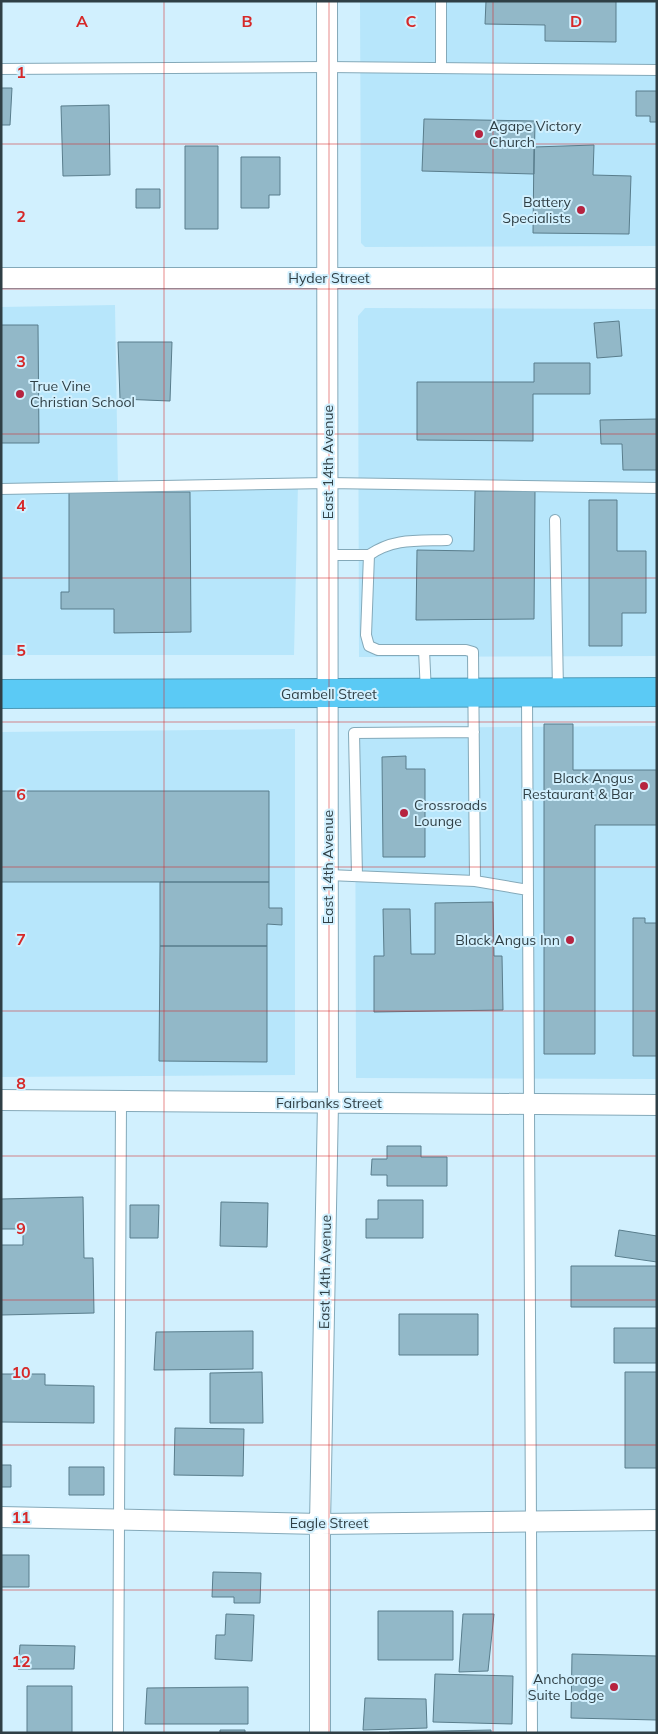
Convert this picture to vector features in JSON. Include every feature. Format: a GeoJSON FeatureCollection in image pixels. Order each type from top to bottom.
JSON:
{"type":"FeatureCollection","features":[{"type":"Feature","properties":{"kind":"highway","name":"Gambell Street"},"geometry":{"type":"LineString","coordinates":[[1,694],[657,692]]}},
{"type":"Feature","properties":{"kind":"street","name":"East 14th Avenue"},"geometry":{"type":"LineString","coordinates":[[320,1733],[320,1524],[328,1103],[327,1]]}},
{"type":"Feature","properties":{"kind":"street","name":"Hyder Street"},"geometry":{"type":"LineString","coordinates":[[1,278],[657,278]]}},
{"type":"Feature","properties":{"kind":"street","name":"Fairbanks Street"},"geometry":{"type":"LineString","coordinates":[[1,1100],[657,1105]]}},
{"type":"Feature","properties":{"kind":"street","name":"Eagle Street"},"geometry":{"type":"LineString","coordinates":[[1,1517],[320,1524],[657,1520]]}},
{"type":"Feature","properties":{"kind":"lane"},"geometry":{"type":"LineString","coordinates":[[441,68],[442,1]]}},
{"type":"Feature","properties":{"kind":"lane"},"geometry":{"type":"LineString","coordinates":[[1,68],[327,67],[657,70]]}},
{"type":"Feature","properties":{"kind":"lane"},"geometry":{"type":"LineString","coordinates":[[1,488],[328,483],[657,488]]}},
{"type":"Feature","properties":{"kind":"lane"},"geometry":{"type":"LineString","coordinates":[[555,520],[558,693]]}},
{"type":"Feature","properties":{"kind":"lane"},"geometry":{"type":"LineString","coordinates":[[328,555],[368,555],[384,545],[395,542],[447,540]]}},
{"type":"Feature","properties":{"kind":"lane"},"geometry":{"type":"LineString","coordinates":[[368,555],[366,635],[368,646],[378,650],[466,650],[473,652],[475,881]]}},
{"type":"Feature","properties":{"kind":"lane"},"geometry":{"type":"LineString","coordinates":[[424,650],[426,694]]}},
{"type":"Feature","properties":{"kind":"lane"},"geometry":{"type":"LineString","coordinates":[[527,693],[532,1733]]}},
{"type":"Feature","properties":{"kind":"lane"},"geometry":{"type":"LineString","coordinates":[[357,876],[354,733],[474,732]]}},
{"type":"Feature","properties":{"kind":"lane"},"geometry":{"type":"LineString","coordinates":[[328,875],[475,881],[528,890]]}},
{"type":"Feature","properties":{"kind":"lane"},"geometry":{"type":"LineString","coordinates":[[118,1733],[121,1101]]}},
{"type":"Feature","properties":{"kind":"shaded area"},"geometry":{"type":"Polygon","coordinates":[[[360,1],[657,1],[657,246],[365,247],[361,243],[360,1]]]}},
{"type":"Feature","properties":{"kind":"shaded area"},"geometry":{"type":"Polygon","coordinates":[[[115,305],[118,487],[298,484],[294,655],[1,655],[1,307],[115,305]]]}},
{"type":"Feature","properties":{"kind":"shaded area"},"geometry":{"type":"Polygon","coordinates":[[[365,308],[657,309],[657,656],[359,657],[358,316],[365,308]]]}},
{"type":"Feature","properties":{"kind":"shaded area"},"geometry":{"type":"Polygon","coordinates":[[[657,726],[657,1079],[356,1078],[355,728],[657,726]]]}},
{"type":"Feature","properties":{"kind":"shaded area"},"geometry":{"type":"Polygon","coordinates":[[[295,729],[295,1075],[1,1077],[1,732],[295,729]]]}},
{"type":"Feature","properties":{"kind":"building"},"geometry":{"type":"Polygon","coordinates":[[[486,1],[616,1],[616,42],[545,41],[545,25],[485,24],[486,1]]]}},
{"type":"Feature","properties":{"kind":"building"},"geometry":{"type":"Polygon","coordinates":[[[1,88],[12,88],[10,125],[1,125],[1,88]]]}},
{"type":"Feature","properties":{"kind":"building"},"geometry":{"type":"Polygon","coordinates":[[[636,91],[657,91],[657,122],[650,122],[650,116],[636,116],[636,91]]]}},
{"type":"Feature","properties":{"kind":"building"},"geometry":{"type":"Polygon","coordinates":[[[109,105],[110,175],[63,176],[61,106],[109,105]]]}},
{"type":"Feature","properties":{"kind":"building","name":"Agape Victory Church"},"geometry":{"type":"Polygon","coordinates":[[[424,119],[535,121],[534,174],[422,171],[424,119]]]}},
{"type":"Feature","properties":{"kind":"building","name":"Battery Specialists"},"geometry":{"type":"Polygon","coordinates":[[[594,145],[593,175],[631,176],[629,234],[533,233],[534,147],[594,145]]]}},
{"type":"Feature","properties":{"kind":"building"},"geometry":{"type":"Polygon","coordinates":[[[185,146],[218,146],[218,229],[185,229],[185,146]]]}},
{"type":"Feature","properties":{"kind":"building"},"geometry":{"type":"Polygon","coordinates":[[[241,157],[280,157],[280,195],[269,195],[269,208],[241,208],[241,157]]]}},
{"type":"Feature","properties":{"kind":"building"},"geometry":{"type":"Polygon","coordinates":[[[136,189],[160,189],[160,208],[136,208],[136,189]]]}},
{"type":"Feature","properties":{"kind":"building"},"geometry":{"type":"Polygon","coordinates":[[[619,321],[622,356],[597,358],[594,323],[619,321]]]}},
{"type":"Feature","properties":{"kind":"building","name":"True Vine Christian School"},"geometry":{"type":"Polygon","coordinates":[[[1,325],[38,325],[39,443],[1,443],[1,325]]]}},
{"type":"Feature","properties":{"kind":"building"},"geometry":{"type":"Polygon","coordinates":[[[118,342],[172,342],[170,401],[120,399],[118,342]]]}},
{"type":"Feature","properties":{"kind":"building"},"geometry":{"type":"Polygon","coordinates":[[[534,363],[590,363],[590,394],[533,394],[533,441],[417,440],[417,382],[534,382],[534,363]]]}},
{"type":"Feature","properties":{"kind":"building"},"geometry":{"type":"Polygon","coordinates":[[[657,419],[657,470],[623,470],[622,444],[601,444],[600,420],[657,419]]]}},
{"type":"Feature","properties":{"kind":"building"},"geometry":{"type":"Polygon","coordinates":[[[475,491],[535,491],[534,619],[416,620],[417,550],[474,551],[475,491]]]}},
{"type":"Feature","properties":{"kind":"building"},"geometry":{"type":"Polygon","coordinates":[[[69,492],[190,492],[191,632],[114,633],[114,609],[61,609],[61,592],[69,592],[69,492]]]}},
{"type":"Feature","properties":{"kind":"building"},"geometry":{"type":"Polygon","coordinates":[[[589,500],[617,500],[617,551],[646,551],[646,613],[622,613],[622,646],[589,646],[589,500]]]}},
{"type":"Feature","properties":{"kind":"building","name":"Black Angus Inn"},"geometry":{"type":"Polygon","coordinates":[[[544,724],[573,724],[573,770],[657,770],[657,825],[595,825],[595,1054],[544,1054],[544,724]]]}},
{"type":"Feature","properties":{"kind":"building","name":"Crossroads Lounge"},"geometry":{"type":"Polygon","coordinates":[[[406,756],[406,769],[425,769],[425,857],[383,857],[382,757],[406,756]]]}},
{"type":"Feature","properties":{"kind":"building"},"geometry":{"type":"Polygon","coordinates":[[[1,791],[269,791],[269,882],[1,882],[1,791]]]}},
{"type":"Feature","properties":{"kind":"building"},"geometry":{"type":"Polygon","coordinates":[[[160,882],[269,882],[269,908],[282,908],[282,925],[267,924],[267,946],[160,946],[160,882]]]}},
{"type":"Feature","properties":{"kind":"building"},"geometry":{"type":"Polygon","coordinates":[[[493,902],[494,956],[502,956],[503,1010],[374,1012],[374,956],[384,956],[383,909],[410,909],[411,954],[435,954],[435,903],[493,902]]]}},
{"type":"Feature","properties":{"kind":"building"},"geometry":{"type":"Polygon","coordinates":[[[633,918],[645,918],[645,923],[657,923],[657,1056],[633,1056],[633,918]]]}},
{"type":"Feature","properties":{"kind":"building"},"geometry":{"type":"Polygon","coordinates":[[[160,946],[267,946],[267,1062],[159,1061],[160,946]]]}},
{"type":"Feature","properties":{"kind":"building"},"geometry":{"type":"Polygon","coordinates":[[[387,1146],[421,1146],[421,1157],[447,1157],[447,1186],[387,1186],[387,1175],[371,1175],[372,1159],[387,1159],[387,1146]]]}},
{"type":"Feature","properties":{"kind":"building"},"geometry":{"type":"Polygon","coordinates":[[[83,1197],[84,1258],[93,1258],[94,1313],[1,1315],[1,1245],[23,1245],[23,1229],[1,1229],[1,1199],[83,1197]]]}},
{"type":"Feature","properties":{"kind":"building"},"geometry":{"type":"Polygon","coordinates":[[[378,1200],[423,1200],[423,1238],[366,1238],[366,1219],[378,1219],[378,1200]]]}},
{"type":"Feature","properties":{"kind":"building"},"geometry":{"type":"Polygon","coordinates":[[[221,1202],[268,1203],[267,1247],[220,1246],[221,1202]]]}},
{"type":"Feature","properties":{"kind":"building"},"geometry":{"type":"Polygon","coordinates":[[[130,1205],[159,1205],[158,1238],[130,1238],[130,1205]]]}},
{"type":"Feature","properties":{"kind":"building"},"geometry":{"type":"Polygon","coordinates":[[[619,1230],[657,1236],[657,1262],[615,1256],[619,1230]]]}},
{"type":"Feature","properties":{"kind":"building"},"geometry":{"type":"Polygon","coordinates":[[[571,1266],[657,1266],[657,1307],[571,1307],[571,1266]]]}},
{"type":"Feature","properties":{"kind":"building"},"geometry":{"type":"Polygon","coordinates":[[[399,1314],[478,1314],[478,1355],[399,1355],[399,1314]]]}},
{"type":"Feature","properties":{"kind":"building"},"geometry":{"type":"Polygon","coordinates":[[[614,1328],[657,1328],[657,1363],[614,1363],[614,1328]]]}},
{"type":"Feature","properties":{"kind":"building"},"geometry":{"type":"Polygon","coordinates":[[[253,1331],[253,1369],[154,1370],[156,1332],[253,1331]]]}},
{"type":"Feature","properties":{"kind":"building"},"geometry":{"type":"Polygon","coordinates":[[[262,1372],[263,1423],[210,1423],[210,1373],[262,1372]]]}},
{"type":"Feature","properties":{"kind":"building"},"geometry":{"type":"Polygon","coordinates":[[[625,1372],[657,1372],[657,1468],[625,1468],[625,1372]]]}},
{"type":"Feature","properties":{"kind":"building"},"geometry":{"type":"Polygon","coordinates":[[[1,1374],[45,1374],[45,1385],[94,1386],[94,1423],[1,1422],[1,1374]]]}},
{"type":"Feature","properties":{"kind":"building"},"geometry":{"type":"Polygon","coordinates":[[[175,1428],[244,1429],[243,1476],[174,1475],[175,1428]]]}},
{"type":"Feature","properties":{"kind":"building"},"geometry":{"type":"Polygon","coordinates":[[[1,1465],[11,1465],[11,1487],[1,1487],[1,1465]]]}},
{"type":"Feature","properties":{"kind":"building"},"geometry":{"type":"Polygon","coordinates":[[[69,1467],[104,1467],[104,1495],[69,1495],[69,1467]]]}},
{"type":"Feature","properties":{"kind":"building"},"geometry":{"type":"Polygon","coordinates":[[[1,1555],[29,1555],[29,1587],[1,1587],[1,1555]]]}},
{"type":"Feature","properties":{"kind":"building"},"geometry":{"type":"Polygon","coordinates":[[[213,1572],[261,1573],[260,1603],[234,1603],[234,1597],[212,1597],[213,1572]]]}},
{"type":"Feature","properties":{"kind":"building"},"geometry":{"type":"Polygon","coordinates":[[[378,1611],[453,1611],[453,1660],[378,1660],[378,1611]]]}},
{"type":"Feature","properties":{"kind":"building"},"geometry":{"type":"Polygon","coordinates":[[[226,1614],[254,1615],[252,1661],[215,1659],[216,1635],[225,1635],[226,1614]]]}},
{"type":"Feature","properties":{"kind":"building"},"geometry":{"type":"Polygon","coordinates":[[[463,1614],[494,1614],[488,1671],[459,1672],[463,1614]]]}},
{"type":"Feature","properties":{"kind":"building"},"geometry":{"type":"Polygon","coordinates":[[[20,1645],[75,1646],[74,1669],[18,1669],[20,1645]]]}},
{"type":"Feature","properties":{"kind":"building","name":"Anchorage Suite Lodge"},"geometry":{"type":"Polygon","coordinates":[[[572,1654],[657,1656],[657,1720],[571,1718],[572,1654]]]}},
{"type":"Feature","properties":{"kind":"building"},"geometry":{"type":"Polygon","coordinates":[[[435,1674],[513,1676],[512,1724],[433,1722],[435,1674]]]}},
{"type":"Feature","properties":{"kind":"building"},"geometry":{"type":"Polygon","coordinates":[[[27,1686],[72,1686],[72,1733],[27,1733],[27,1686]]]}},
{"type":"Feature","properties":{"kind":"building"},"geometry":{"type":"Polygon","coordinates":[[[248,1687],[248,1724],[145,1724],[147,1688],[248,1687]]]}},
{"type":"Feature","properties":{"kind":"building"},"geometry":{"type":"Polygon","coordinates":[[[365,1698],[426,1699],[427,1728],[363,1730],[365,1698]]]}},
{"type":"Feature","properties":{"kind":"building"},"geometry":{"type":"Polygon","coordinates":[[[220,1730],[245,1730],[245,1733],[220,1733],[220,1730]]]}},
{"type":"Feature","properties":{"kind":"building"},"geometry":{"type":"Polygon","coordinates":[[[491,1730],[491,1733],[389,1733],[389,1732],[491,1730]]]}},
{"type":"Feature","properties":{"kind":"place","name":"Agape Victory Church"},"geometry":{"type":"Point","coordinates":[479,134]}},
{"type":"Feature","properties":{"kind":"place","name":"Battery Specialists"},"geometry":{"type":"Point","coordinates":[581,210]}},
{"type":"Feature","properties":{"kind":"place","name":"True Vine Christian School"},"geometry":{"type":"Point","coordinates":[20,394]}},
{"type":"Feature","properties":{"kind":"place","name":"Black Angus Restaurant & Bar"},"geometry":{"type":"Point","coordinates":[644,786]}},
{"type":"Feature","properties":{"kind":"place","name":"Crossroads Lounge"},"geometry":{"type":"Point","coordinates":[404,813]}},
{"type":"Feature","properties":{"kind":"place","name":"Black Angus Inn"},"geometry":{"type":"Point","coordinates":[570,940]}},
{"type":"Feature","properties":{"kind":"place","name":"Anchorage Suite Lodge"},"geometry":{"type":"Point","coordinates":[614,1687]}}]}
